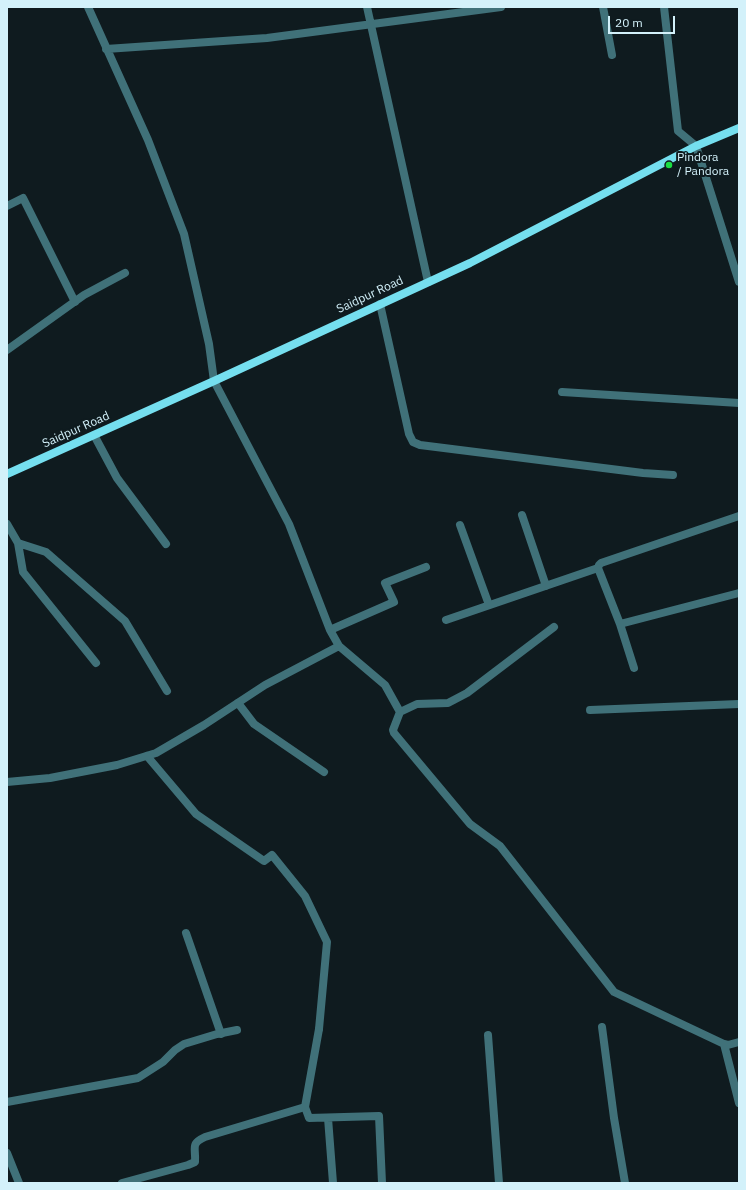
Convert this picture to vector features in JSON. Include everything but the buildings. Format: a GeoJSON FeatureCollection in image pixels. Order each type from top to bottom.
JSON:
{"type":"FeatureCollection","features":[{"type":"Feature","properties":{"kind":"main road","name":"Saidpur Road"},"geometry":{"type":"LineString","coordinates":[[7,474],[214,381],[470,263],[696,146],[739,128]]}},
{"type":"Feature","properties":{"kind":"street"},"geometry":{"type":"LineString","coordinates":[[88,7],[148,140],[184,234],[209,344],[214,381],[289,524],[330,630],[339,646],[385,686],[400,712]]}},
{"type":"Feature","properties":{"kind":"street"},"geometry":{"type":"LineString","coordinates":[[367,7],[428,282]]}},
{"type":"Feature","properties":{"kind":"street"},"geometry":{"type":"LineString","coordinates":[[106,49],[267,38],[501,7]]}},
{"type":"Feature","properties":{"kind":"street"},"geometry":{"type":"LineString","coordinates":[[603,7],[612,55]]}},
{"type":"Feature","properties":{"kind":"street"},"geometry":{"type":"LineString","coordinates":[[664,7],[678,131],[696,146],[739,282]]}},
{"type":"Feature","properties":{"kind":"street"},"geometry":{"type":"LineString","coordinates":[[7,206],[23,198],[75,302]]}},
{"type":"Feature","properties":{"kind":"street"},"geometry":{"type":"LineString","coordinates":[[7,350],[84,296],[125,273]]}},
{"type":"Feature","properties":{"kind":"street"},"geometry":{"type":"LineString","coordinates":[[380,304],[409,434],[413,442],[420,445],[635,472],[673,474]]}},
{"type":"Feature","properties":{"kind":"street"},"geometry":{"type":"LineString","coordinates":[[562,392],[739,403]]}},
{"type":"Feature","properties":{"kind":"street"},"geometry":{"type":"LineString","coordinates":[[94,434],[117,478],[166,544]]}},
{"type":"Feature","properties":{"kind":"street"},"geometry":{"type":"LineString","coordinates":[[522,515],[546,586]]}},
{"type":"Feature","properties":{"kind":"street"},"geometry":{"type":"LineString","coordinates":[[446,620],[598,568],[601,563],[739,516]]}},
{"type":"Feature","properties":{"kind":"street"},"geometry":{"type":"LineString","coordinates":[[7,524],[18,543],[23,572],[96,663]]}},
{"type":"Feature","properties":{"kind":"street"},"geometry":{"type":"LineString","coordinates":[[460,525],[489,605]]}},
{"type":"Feature","properties":{"kind":"street"},"geometry":{"type":"LineString","coordinates":[[18,543],[46,552],[124,621],[168,692]]}},
{"type":"Feature","properties":{"kind":"street"},"geometry":{"type":"LineString","coordinates":[[330,630],[394,602],[385,583],[426,567]]}},
{"type":"Feature","properties":{"kind":"street"},"geometry":{"type":"LineString","coordinates":[[598,568],[620,624],[634,668]]}},
{"type":"Feature","properties":{"kind":"street"},"geometry":{"type":"LineString","coordinates":[[620,624],[739,593]]}},
{"type":"Feature","properties":{"kind":"street"},"geometry":{"type":"LineString","coordinates":[[554,627],[467,693],[448,703],[417,704],[400,712],[393,730],[394,733],[470,824],[500,846],[614,992],[724,1044],[728,1045],[739,1042]]}},
{"type":"Feature","properties":{"kind":"street"},"geometry":{"type":"LineString","coordinates":[[7,782],[58,776],[117,765],[156,753],[204,725],[265,685],[339,646]]}},
{"type":"Feature","properties":{"kind":"street"},"geometry":{"type":"LineString","coordinates":[[238,703],[254,724],[324,772]]}},
{"type":"Feature","properties":{"kind":"street"},"geometry":{"type":"LineString","coordinates":[[590,710],[739,704]]}},
{"type":"Feature","properties":{"kind":"street"},"geometry":{"type":"LineString","coordinates":[[147,756],[196,814],[264,861],[272,855],[305,896],[327,942],[319,1029],[305,1107],[309,1118],[379,1116],[382,1183]]}},
{"type":"Feature","properties":{"kind":"street"},"geometry":{"type":"LineString","coordinates":[[186,933],[221,1034]]}},
{"type":"Feature","properties":{"kind":"street"},"geometry":{"type":"LineString","coordinates":[[602,1027],[614,1118],[625,1183]]}},
{"type":"Feature","properties":{"kind":"street"},"geometry":{"type":"LineString","coordinates":[[7,1102],[138,1078],[184,1044],[236,1030]]}},
{"type":"Feature","properties":{"kind":"street"},"geometry":{"type":"LineString","coordinates":[[488,1035],[498,1183]]}},
{"type":"Feature","properties":{"kind":"street"},"geometry":{"type":"LineString","coordinates":[[724,1044],[739,1103]]}},
{"type":"Feature","properties":{"kind":"street"},"geometry":{"type":"LineString","coordinates":[[122,1183],[195,1162],[195,1145],[197,1141],[201,1139],[305,1107]]}},
{"type":"Feature","properties":{"kind":"street"},"geometry":{"type":"LineString","coordinates":[[328,1118],[333,1183]]}},
{"type":"Feature","properties":{"kind":"street"},"geometry":{"type":"LineString","coordinates":[[7,1153],[19,1183]]}},
{"type":"Feature","properties":{"kind":"place","name":"Pindora / Pandora"},"geometry":{"type":"Point","coordinates":[669,165]}}]}
